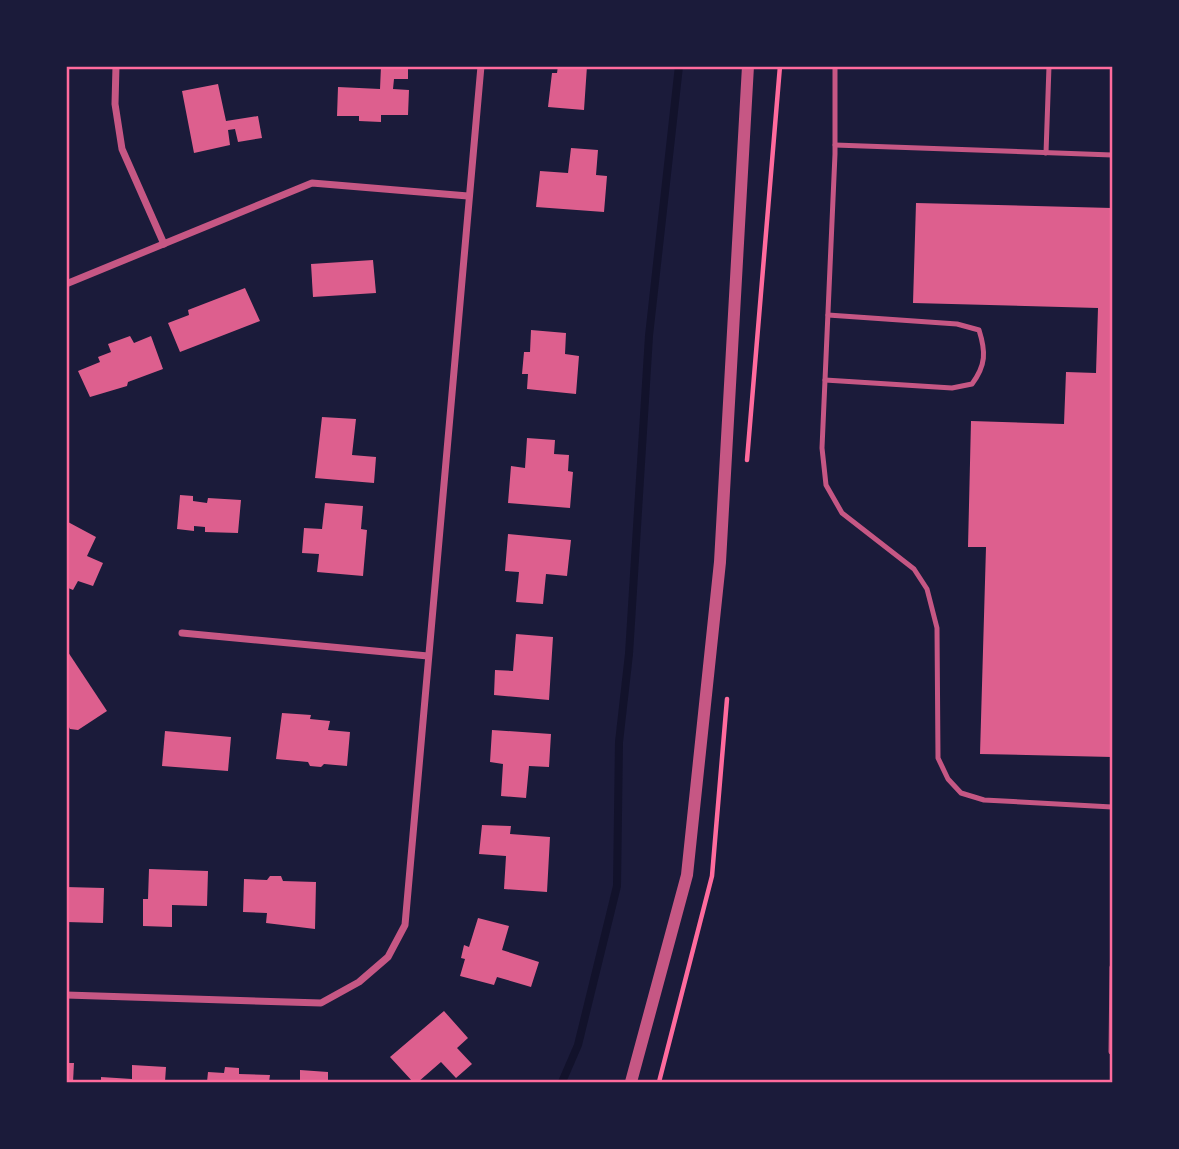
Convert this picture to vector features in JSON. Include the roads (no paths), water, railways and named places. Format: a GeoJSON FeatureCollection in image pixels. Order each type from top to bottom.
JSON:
{"type":"FeatureCollection","features":[{"type":"Feature","properties":{"kind":"street"},"geometry":{"type":"LineString","coordinates":[[116,66],[115,104],[122,149],[164,244]]}},
{"type":"Feature","properties":{"kind":"street"},"geometry":{"type":"LineString","coordinates":[[66,995],[321,1003],[359,982],[388,957],[405,925],[481,66]]}},
{"type":"Feature","properties":{"kind":"street"},"geometry":{"type":"LineString","coordinates":[[631,1083],[687,875],[720,562],[748,66]]}},
{"type":"Feature","properties":{"kind":"street"},"geometry":{"type":"LineString","coordinates":[[66,284],[312,183],[468,196]]}},
{"type":"Feature","properties":{"kind":"street"},"geometry":{"type":"LineString","coordinates":[[182,632],[428,656]]}},
{"type":"Feature","properties":{"kind":"lane"},"geometry":{"type":"LineString","coordinates":[[835,66],[835,145],[822,448],[826,485],[842,513],[914,569],[927,589],[937,628],[938,758],[948,779],[961,793],[984,800],[1112,807]]}},
{"type":"Feature","properties":{"kind":"lane"},"geometry":{"type":"LineString","coordinates":[[1046,153],[1049,66]]}},
{"type":"Feature","properties":{"kind":"lane"},"geometry":{"type":"LineString","coordinates":[[835,145],[1112,155]]}},
{"type":"Feature","properties":{"kind":"lane"},"geometry":{"type":"LineString","coordinates":[[825,380],[952,388],[972,384],[983,369],[985,349],[979,330],[957,324],[828,315]]}},
{"type":"Feature","properties":{"kind":"lane"},"geometry":{"type":"LineString","coordinates":[[1111,1052],[1112,967]]}},
{"type":"Feature","properties":{"kind":"waterway"},"geometry":{"type":"LineString","coordinates":[[562,1082],[578,1045],[617,886],[619,742],[629,654],[649,336],[679,66]]}}]}
